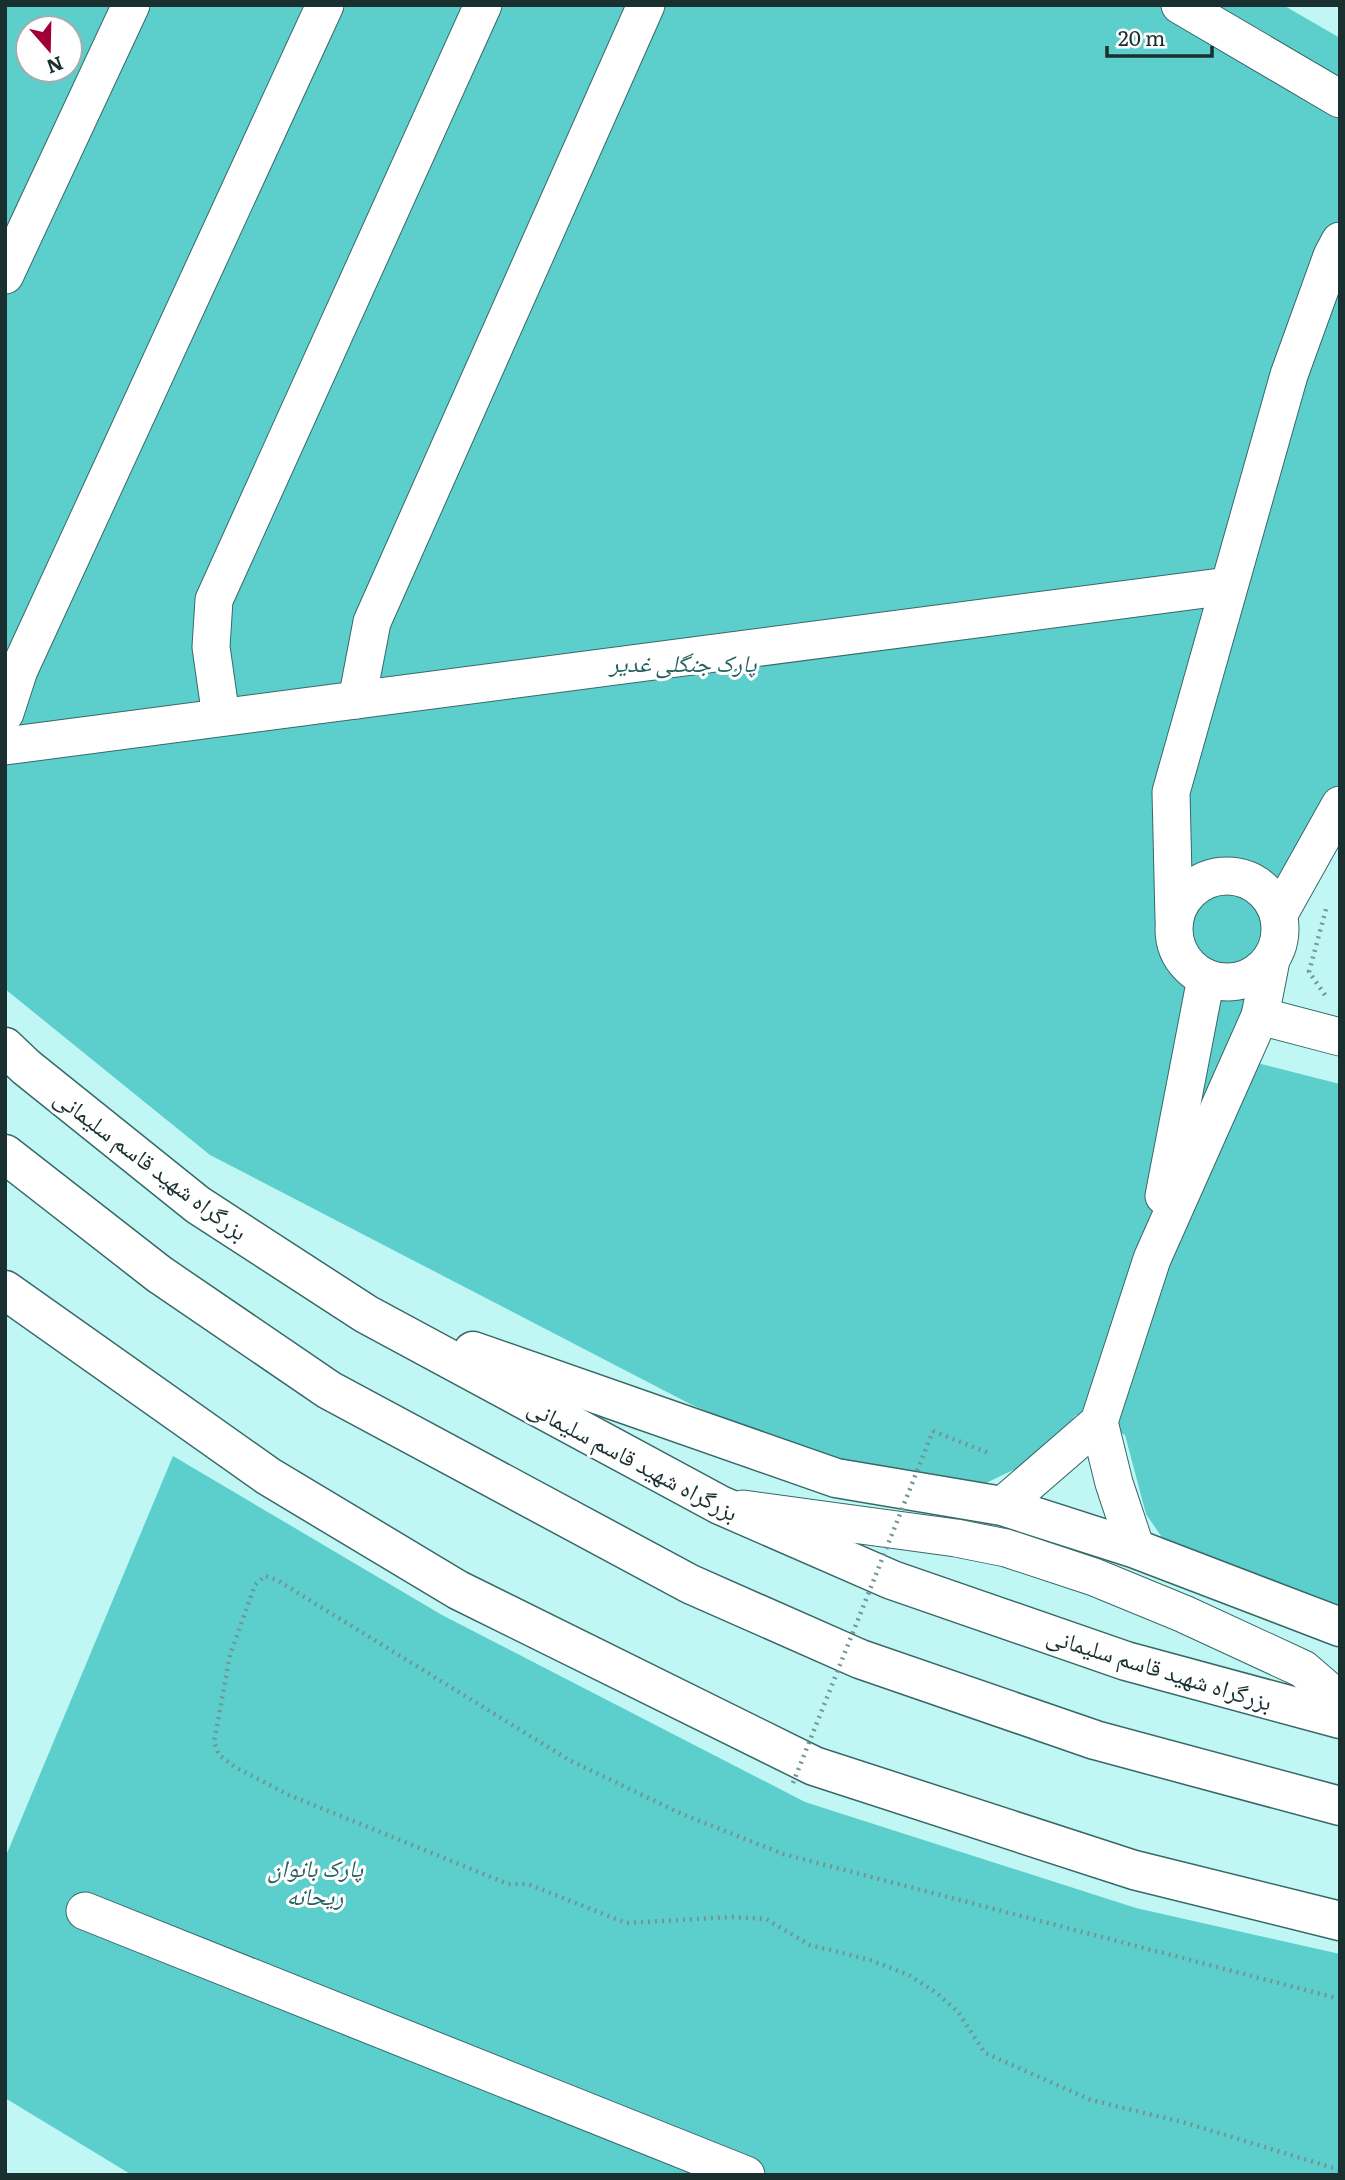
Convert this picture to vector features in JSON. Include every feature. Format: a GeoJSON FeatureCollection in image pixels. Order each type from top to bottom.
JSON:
{"type":"FeatureCollection","features":[{"type":"Feature","properties":{"kind":"highway","name":"بزرگراه شهید قاسم سلیمانی"},"geometry":{"type":"LineString","coordinates":[[5,1047],[26,1067],[198,1205],[366,1314],[720,1506],[892,1580],[1113,1656],[1340,1719]]}},
{"type":"Feature","properties":{"kind":"highway"},"geometry":{"type":"LineString","coordinates":[[5,1154],[159,1274],[329,1390],[690,1584],[860,1659],[1095,1740],[1340,1806]]}},
{"type":"Feature","properties":{"kind":"highway"},"geometry":{"type":"LineString","coordinates":[[5,1290],[268,1475],[458,1590],[814,1766],[1133,1870],[1340,1921]]}},
{"type":"Feature","properties":{"kind":"highway"},"geometry":{"type":"LineString","coordinates":[[366,1314],[836,1478],[1002,1506],[1136,1549],[1340,1627]]}},
{"type":"Feature","properties":{"kind":"street"},"geometry":{"type":"LineString","coordinates":[[5,275],[131,5]]}},
{"type":"Feature","properties":{"kind":"street"},"geometry":{"type":"LineString","coordinates":[[5,713],[19,670],[325,5]]}},
{"type":"Feature","properties":{"kind":"street"},"geometry":{"type":"LineString","coordinates":[[221,717],[211,647],[214,600],[482,5]]}},
{"type":"Feature","properties":{"kind":"street"},"geometry":{"type":"LineString","coordinates":[[357,700],[372,622],[646,5]]}},
{"type":"Feature","properties":{"kind":"street"},"geometry":{"type":"LineString","coordinates":[[1180,5],[1340,99]]}},
{"type":"Feature","properties":{"kind":"street"},"geometry":{"type":"LineString","coordinates":[[1271,960],[1253,976],[1230,982],[1206,978],[1187,964],[1175,943],[1171,792],[1289,375],[1332,256],[1340,241]]}},
{"type":"Feature","properties":{"kind":"street"},"geometry":{"type":"LineString","coordinates":[[5,746],[1228,586]]}},
{"type":"Feature","properties":{"kind":"street"},"geometry":{"type":"LineString","coordinates":[[1279,914],[1340,805]]}},
{"type":"Feature","properties":{"kind":"street"},"geometry":{"type":"LineString","coordinates":[[1002,1506],[1099,1422],[1152,1259],[1260,1016],[1271,960],[1281,938],[1279,914],[1268,893],[1248,879],[1225,875],[1202,881],[1183,897],[1174,919]]}},
{"type":"Feature","properties":{"kind":"street"},"geometry":{"type":"LineString","coordinates":[[1152,1259],[1206,978]]}},
{"type":"Feature","properties":{"kind":"street"},"geometry":{"type":"LineString","coordinates":[[1260,1016],[1340,1037]]}},
{"type":"Feature","properties":{"kind":"street"},"geometry":{"type":"LineString","coordinates":[[1099,1422],[1114,1483],[1136,1549]]}},
{"type":"Feature","properties":{"kind":"street"},"geometry":{"type":"LineString","coordinates":[[720,1506],[957,1538],[1006,1548],[1094,1577],[1196,1619],[1303,1669],[1340,1701]]}},
{"type":"Feature","properties":{"kind":"street"},"geometry":{"type":"LineString","coordinates":[[85,1911],[746,2175]]}},
{"type":"Feature","properties":{"kind":"path"},"geometry":{"type":"LineString","coordinates":[[1326,908],[1310,972],[1325,995],[1332,1000]]}},
{"type":"Feature","properties":{"kind":"path"},"geometry":{"type":"LineString","coordinates":[[793,1783],[933,1431],[991,1454]]}},
{"type":"Feature","properties":{"kind":"path"},"geometry":{"type":"LineString","coordinates":[[1340,1999],[909,1888],[770,1849],[682,1814],[569,1760],[277,1580],[265,1576],[255,1585],[230,1655],[214,1742],[219,1755],[235,1767],[289,1795],[508,1884],[528,1884],[626,1923],[732,1917],[766,1919],[810,1945],[870,1960],[909,1975],[939,1994],[958,2012],[985,2053],[996,2059],[1091,2100],[1186,2123],[1340,2170]]}},
{"type":"Feature","properties":{"kind":"green space","name":"پارک جنگلی غدیر"},"geometry":{"type":"Polygon","coordinates":[[[5,5],[1283,5],[1340,38],[1340,804],[1234,1057],[1340,1084],[1340,1606],[1163,1539],[1146,1514],[1125,1435],[1099,1422],[1076,1415],[1043,1456],[986,1483],[804,1453],[692,1405],[210,1155],[5,989],[5,5]]]}},
{"type":"Feature","properties":{"kind":"green space","name":"پارک بانوان ریحانه"},"geometry":{"type":"Polygon","coordinates":[[[173,1456],[442,1615],[805,1802],[1136,1908],[1340,1954],[1340,2175],[132,2175],[5,2098],[5,1858],[173,1456]]]}}]}
